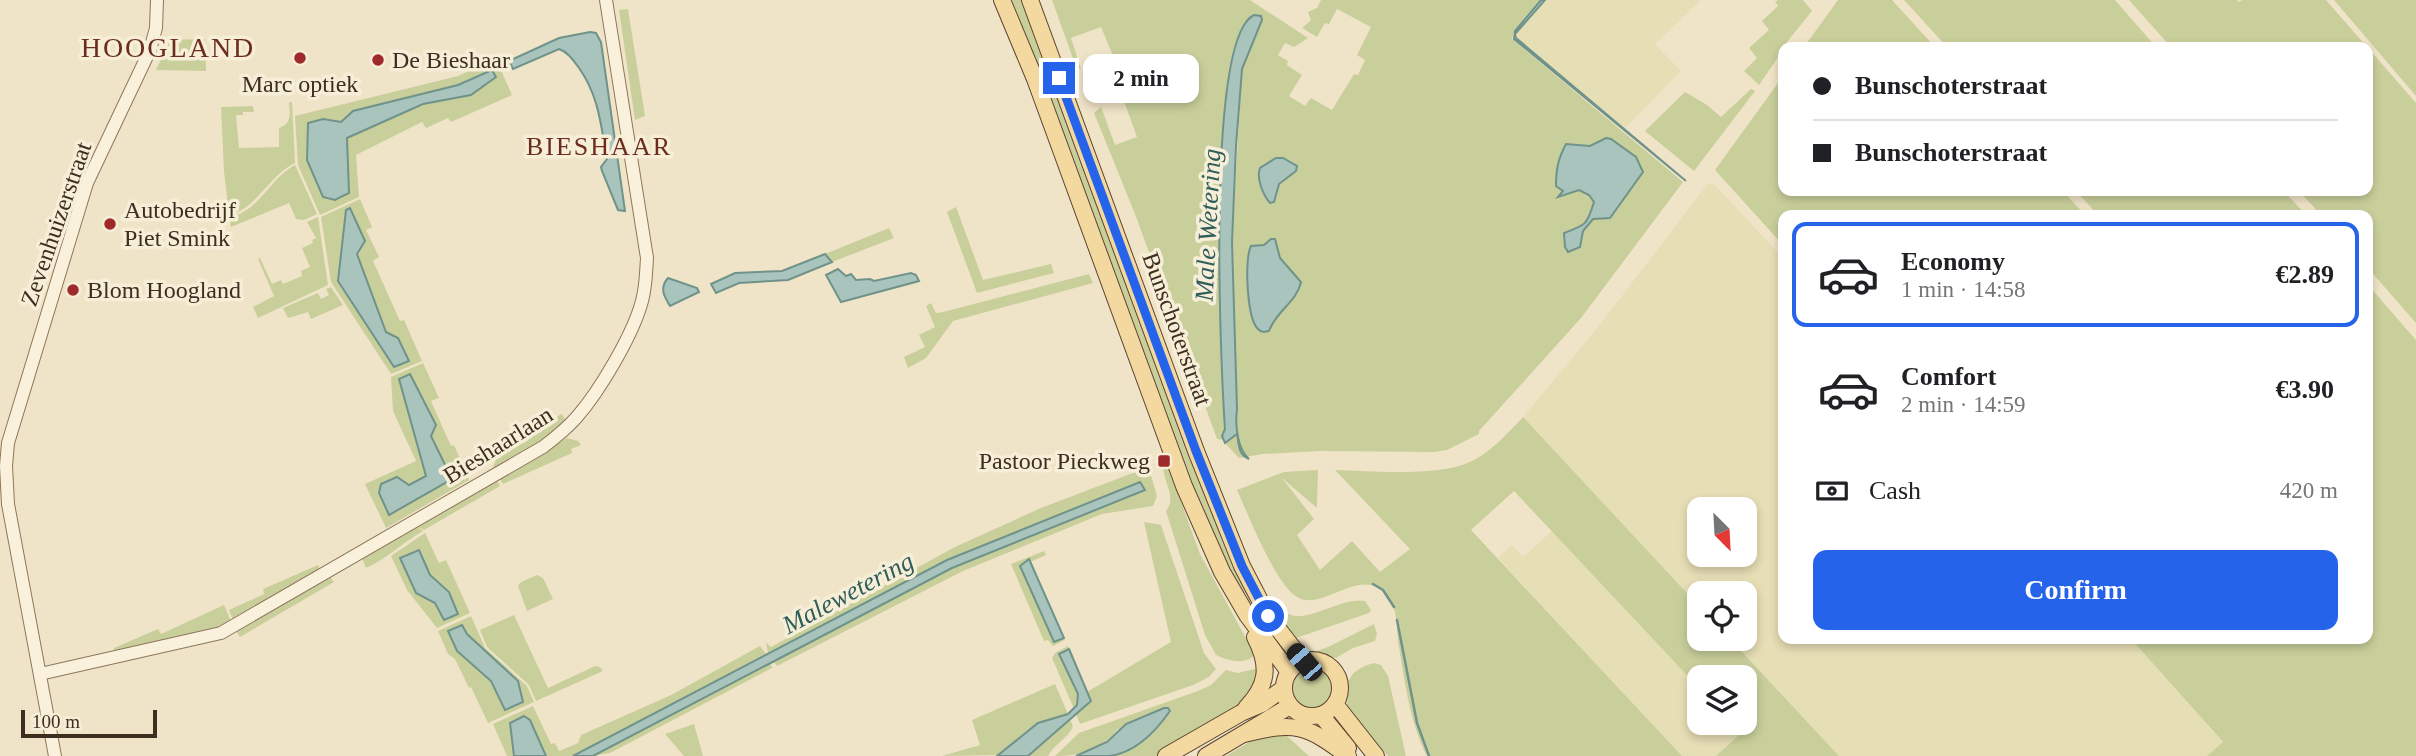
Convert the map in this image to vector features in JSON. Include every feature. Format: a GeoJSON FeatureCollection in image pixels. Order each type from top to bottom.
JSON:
{"type":"FeatureCollection","features":[{"type":"Feature","properties":{"kind":"main road","name":"Bunschoterstraat"},"geometry":{"type":"LineString","coordinates":[[1002,0],[1040,92],[1184,486],[1222,572],[1287,680]]}},
{"type":"Feature","properties":{"kind":"main road","name":"Bunschoterstraat"},"geometry":{"type":"LineString","coordinates":[[1030,0],[1196,451],[1254,591],[1276,629],[1304,662]]}},
{"type":"Feature","properties":{"kind":"main road"},"geometry":{"type":"LineString","coordinates":[[1241,713],[1257,696],[1265,672],[1264,656],[1252,633],[1247,615]]}},
{"type":"Feature","properties":{"kind":"main road"},"geometry":{"type":"LineString","coordinates":[[1166,756],[1262,704],[1304,662],[1318,661],[1335,673],[1340,691],[1335,704],[1321,715],[1305,716],[1290,706],[1287,680]]}},
{"type":"Feature","properties":{"kind":"main road"},"geometry":{"type":"LineString","coordinates":[[1335,704],[1376,756]]}},
{"type":"Feature","properties":{"kind":"main road"},"geometry":{"type":"LineString","coordinates":[[1206,756],[1290,706]]}},
{"type":"Feature","properties":{"kind":"main road"},"geometry":{"type":"LineString","coordinates":[[1321,715],[1355,756]]}},
{"type":"Feature","properties":{"kind":"main road"},"geometry":{"type":"LineString","coordinates":[[1244,734],[1283,726],[1303,728],[1315,732],[1348,756]]}},
{"type":"Feature","properties":{"kind":"street","name":"Zevenhuizerstraat"},"geometry":{"type":"LineString","coordinates":[[55,756],[8,505],[8,443],[87,183],[150,50],[156,28],[157,0]]}},
{"type":"Feature","properties":{"kind":"street","name":"Bieshaarlaan"},"geometry":{"type":"LineString","coordinates":[[40,674],[221,633],[543,447],[567,428],[584,408],[630,331],[642,301],[647,258],[606,0]]}},
{"type":"Feature","properties":{"kind":"shaded area"},"geometry":{"type":"Polygon","coordinates":[[[1545,0],[1701,0],[1655,44],[1681,71],[1625,128],[1516,38],[1519,30],[1545,0]]]}},
{"type":"Feature","properties":{"kind":"shaded area"},"geometry":{"type":"Polygon","coordinates":[[[1713,183],[1778,253],[1778,644],[2135,644],[2223,743],[2207,756],[1839,756],[1741,651],[1757,651],[1757,581],[1687,581],[1687,593],[1523,417],[1595,331],[1707,185],[1713,183]]]}},
{"type":"Feature","properties":{"kind":"shaded area"},"geometry":{"type":"Polygon","coordinates":[[[1552,531],[1687,675],[1687,735],[1739,735],[1716,756],[1682,756],[1498,558],[1512,545],[1523,557],[1552,531]]]}},
{"type":"Feature","properties":{"kind":"green space"},"geometry":{"type":"Polygon","coordinates":[[[1012,0],[1022,0],[1225,547],[1246,590],[1245,596],[1241,595],[1202,516],[1012,0]]]}},
{"type":"Feature","properties":{"kind":"green space"},"geometry":{"type":"Polygon","coordinates":[[[1052,0],[1250,0],[1308,38],[1294,47],[1285,43],[1278,55],[1302,75],[1289,96],[1305,106],[1311,98],[1332,110],[1354,74],[1358,75],[1365,60],[1357,55],[1371,27],[1337,9],[1329,24],[1325,23],[1317,37],[1302,28],[1311,20],[1308,12],[1317,8],[1321,0],[1540,0],[1515,29],[1512,39],[1683,182],[1581,318],[1479,434],[1447,450],[1434,452],[1319,451],[1239,458],[1225,443],[1234,436],[1237,409],[1232,242],[1242,69],[1262,20],[1260,15],[1249,17],[1237,43],[1231,67],[1225,120],[1219,236],[1224,440],[1217,439],[1135,214],[1094,113],[1101,107],[1115,145],[1137,137],[1121,93],[1126,87],[1101,27],[1071,38],[1081,69],[1076,67],[1052,0]]]}},
{"type":"Feature","properties":{"kind":"green space"},"geometry":{"type":"Polygon","coordinates":[[[1803,0],[1812,11],[1787,42],[1778,42],[1778,57],[1759,85],[1744,71],[1757,58],[1749,48],[1769,30],[1762,21],[1778,6],[1775,2],[1803,0]]]}},
{"type":"Feature","properties":{"kind":"green space"},"geometry":{"type":"Polygon","coordinates":[[[1838,0],[1892,0],[1930,42],[1808,42],[1838,0]]]}},
{"type":"Feature","properties":{"kind":"green space"},"geometry":{"type":"Polygon","coordinates":[[[1904,0],[2115,0],[2152,42],[1942,42],[1904,0]]]}},
{"type":"Feature","properties":{"kind":"green space"},"geometry":{"type":"Polygon","coordinates":[[[2129,0],[2326,0],[2363,42],[2167,42],[2129,0]]]}},
{"type":"Feature","properties":{"kind":"green space"},"geometry":{"type":"Polygon","coordinates":[[[2334,0],[2416,0],[2416,96],[2373,46],[2373,42],[2370,42],[2334,0]]]}},
{"type":"Feature","properties":{"kind":"green space"},"geometry":{"type":"Polygon","coordinates":[[[628,9],[645,116],[635,120],[619,10],[628,9]]]}},
{"type":"Feature","properties":{"kind":"green space"},"geometry":{"type":"Polygon","coordinates":[[[205,39],[206,71],[156,70],[170,40],[205,39]]]}},
{"type":"Feature","properties":{"kind":"green space"},"geometry":{"type":"Polygon","coordinates":[[[2373,54],[2416,103],[2416,323],[2373,274],[2373,210],[2316,210],[2304,196],[2373,196],[2373,54]]]}},
{"type":"Feature","properties":{"kind":"green space"},"geometry":{"type":"Polygon","coordinates":[[[496,59],[512,95],[451,122],[448,118],[426,128],[422,122],[356,155],[359,197],[320,215],[298,165],[295,116],[458,76],[496,59]],[[492,70],[458,85],[353,111],[341,122],[323,119],[307,160],[323,197],[347,138],[423,104],[471,95],[495,76],[492,70]]]}},
{"type":"Feature","properties":{"kind":"green space"},"geometry":{"type":"Polygon","coordinates":[[[1778,83],[1778,196],[2068,196],[2080,210],[1778,210],[1778,239],[1715,170],[1778,83]]]}},
{"type":"Feature","properties":{"kind":"green space"},"geometry":{"type":"Polygon","coordinates":[[[1751,89],[1755,91],[1694,171],[1645,131],[1685,92],[1721,117],[1751,89]]]}},
{"type":"Feature","properties":{"kind":"green space"},"geometry":{"type":"Polygon","coordinates":[[[289,102],[292,102],[295,163],[277,176],[246,207],[229,214],[221,107],[253,106],[254,112],[236,115],[239,148],[279,147],[279,128],[288,121],[289,102]]]}},
{"type":"Feature","properties":{"kind":"green space"},"geometry":{"type":"Polygon","coordinates":[[[295,165],[317,214],[304,220],[296,219],[289,203],[231,227],[229,217],[248,209],[278,178],[295,165]]]}},
{"type":"Feature","properties":{"kind":"green space"},"geometry":{"type":"Polygon","coordinates":[[[2081,196],[2289,196],[2301,210],[2093,210],[2081,196]]]}},
{"type":"Feature","properties":{"kind":"green space"},"geometry":{"type":"Polygon","coordinates":[[[360,199],[372,227],[366,230],[379,257],[373,261],[400,321],[404,320],[422,361],[391,374],[331,282],[321,217],[360,199]],[[350,208],[346,210],[338,281],[393,367],[386,333],[357,254],[365,241],[350,208]]]}},
{"type":"Feature","properties":{"kind":"green space"},"geometry":{"type":"Polygon","coordinates":[[[956,207],[983,280],[1051,264],[1054,273],[977,293],[947,212],[956,207]]]}},
{"type":"Feature","properties":{"kind":"green space"},"geometry":{"type":"Polygon","coordinates":[[[318,217],[328,285],[258,318],[253,307],[274,296],[258,259],[260,258],[272,284],[281,280],[283,284],[302,276],[301,271],[310,267],[302,248],[313,243],[312,240],[316,238],[307,222],[318,217]]]}},
{"type":"Feature","properties":{"kind":"green space"},"geometry":{"type":"Polygon","coordinates":[[[889,228],[894,238],[832,262],[825,254],[889,228]]]}},
{"type":"Feature","properties":{"kind":"green space"},"geometry":{"type":"Polygon","coordinates":[[[1089,274],[1093,283],[953,321],[926,358],[908,368],[904,357],[925,347],[919,335],[935,327],[926,306],[931,303],[936,313],[943,312],[1089,274]]]}},
{"type":"Feature","properties":{"kind":"green space"},"geometry":{"type":"Polygon","coordinates":[[[331,287],[343,305],[311,319],[308,312],[288,318],[283,308],[318,293],[321,299],[329,295],[326,289],[331,287]]]}},
{"type":"Feature","properties":{"kind":"green space"},"geometry":{"type":"Polygon","coordinates":[[[2373,291],[2416,340],[2416,756],[2207,756],[2223,742],[2135,644],[2373,644],[2373,291]]]}},
{"type":"Feature","properties":{"kind":"green space"},"geometry":{"type":"Polygon","coordinates":[[[423,363],[439,398],[431,401],[469,480],[386,528],[365,484],[416,461],[393,411],[391,377],[423,363]],[[409,375],[399,379],[426,476],[409,485],[381,484],[380,493],[389,514],[451,478],[431,436],[409,375]]]}},
{"type":"Feature","properties":{"kind":"green space"},"geometry":{"type":"Polygon","coordinates":[[[562,414],[566,421],[546,438],[492,470],[503,441],[562,414]]]}},
{"type":"Feature","properties":{"kind":"green space"},"geometry":{"type":"Polygon","coordinates":[[[1523,417],[1687,593],[1687,651],[1741,651],[1754,665],[1687,665],[1687,675],[1514,491],[1471,530],[1682,756],[1427,756],[1412,717],[1395,614],[1387,596],[1377,587],[1366,584],[1318,599],[1297,597],[1271,564],[1237,490],[1284,472],[1318,470],[1317,508],[1282,478],[1314,519],[1297,535],[1320,570],[1352,541],[1380,572],[1410,549],[1335,470],[1440,470],[1470,462],[1498,442],[1523,417]]]}},
{"type":"Feature","properties":{"kind":"green space"},"geometry":{"type":"Polygon","coordinates":[[[567,438],[578,441],[581,445],[571,449],[572,453],[503,484],[499,478],[567,438]]]}},
{"type":"Feature","properties":{"kind":"green space"},"geometry":{"type":"Polygon","coordinates":[[[1162,450],[1200,554],[1248,642],[1254,656],[1250,659],[1236,661],[1216,655],[1205,635],[1166,511],[1170,497],[1163,470],[1162,450]]]}},
{"type":"Feature","properties":{"kind":"green space"},"geometry":{"type":"Polygon","coordinates":[[[1149,469],[1157,496],[1153,506],[1102,514],[963,571],[777,666],[773,661],[952,568],[1145,490],[1140,483],[947,560],[768,653],[766,643],[771,647],[955,547],[1041,508],[1149,469]]]}},
{"type":"Feature","properties":{"kind":"green space"},"geometry":{"type":"Polygon","coordinates":[[[497,480],[500,486],[424,530],[418,527],[423,531],[366,568],[362,558],[497,480]]]}},
{"type":"Feature","properties":{"kind":"green space"},"geometry":{"type":"Polygon","coordinates":[[[1144,522],[1161,525],[1204,653],[1216,669],[1209,677],[1193,685],[1080,724],[1076,714],[1091,701],[1087,692],[1171,642],[1144,522]]]}},
{"type":"Feature","properties":{"kind":"green space"},"geometry":{"type":"Polygon","coordinates":[[[425,533],[439,563],[446,560],[470,613],[437,628],[407,590],[391,556],[425,533]],[[419,550],[416,593],[435,603],[444,620],[458,614],[449,592],[430,575],[419,550]]]}},
{"type":"Feature","properties":{"kind":"green space"},"geometry":{"type":"Polygon","coordinates":[[[1044,551],[1046,555],[1030,562],[1028,560],[1020,566],[1053,642],[1064,638],[1065,640],[1053,646],[1048,640],[1044,641],[1011,564],[1044,551]]]}},
{"type":"Feature","properties":{"kind":"green space"},"geometry":{"type":"Polygon","coordinates":[[[318,565],[320,570],[233,620],[229,610],[264,594],[263,589],[318,565]]]}},
{"type":"Feature","properties":{"kind":"green space"},"geometry":{"type":"Polygon","coordinates":[[[537,575],[543,578],[553,599],[527,611],[518,586],[537,575]]]}},
{"type":"Feature","properties":{"kind":"green space"},"geometry":{"type":"Polygon","coordinates":[[[330,577],[334,582],[240,637],[236,631],[330,577]]]}},
{"type":"Feature","properties":{"kind":"green space"},"geometry":{"type":"Polygon","coordinates":[[[1269,594],[1286,612],[1296,616],[1356,601],[1365,601],[1371,610],[1369,613],[1293,639],[1276,612],[1269,594]]]}},
{"type":"Feature","properties":{"kind":"green space"},"geometry":{"type":"Polygon","coordinates":[[[224,605],[231,621],[213,629],[114,652],[114,648],[158,629],[161,634],[224,605]]]}},
{"type":"Feature","properties":{"kind":"green space"},"geometry":{"type":"Polygon","coordinates":[[[514,615],[548,688],[595,666],[603,671],[536,701],[529,685],[487,647],[480,630],[514,615]]]}},
{"type":"Feature","properties":{"kind":"green space"},"geometry":{"type":"Polygon","coordinates":[[[471,616],[485,648],[527,686],[534,702],[488,723],[471,687],[469,688],[455,659],[448,654],[438,631],[471,616]],[[462,625],[457,651],[489,679],[505,710],[523,702],[518,681],[467,634],[462,625]]]}},
{"type":"Feature","properties":{"kind":"green space"},"geometry":{"type":"Polygon","coordinates":[[[1374,624],[1377,634],[1375,641],[1353,648],[1336,658],[1313,652],[1328,647],[1374,624]]]}},
{"type":"Feature","properties":{"kind":"green space"},"geometry":{"type":"Polygon","coordinates":[[[760,646],[766,654],[573,756],[546,756],[530,720],[524,716],[510,723],[514,756],[507,756],[493,724],[533,706],[551,744],[555,743],[559,751],[578,743],[581,735],[671,695],[760,646]]]}},
{"type":"Feature","properties":{"kind":"green space"},"geometry":{"type":"Polygon","coordinates":[[[1068,646],[1069,649],[1059,654],[1078,694],[1074,709],[1052,658],[1055,653],[1068,646]]]}},
{"type":"Feature","properties":{"kind":"green space"},"geometry":{"type":"Polygon","coordinates":[[[770,662],[772,668],[610,753],[593,756],[770,662]]]}},
{"type":"Feature","properties":{"kind":"green space"},"geometry":{"type":"Polygon","coordinates":[[[1374,663],[1381,665],[1388,676],[1406,756],[1388,756],[1358,726],[1348,707],[1347,687],[1351,677],[1360,668],[1374,663]]]}},
{"type":"Feature","properties":{"kind":"green space"},"geometry":{"type":"Polygon","coordinates":[[[1263,667],[1249,700],[1156,756],[1111,756],[1135,746],[1118,729],[1090,750],[1074,755],[1055,756],[1079,733],[1198,691],[1211,685],[1226,670],[1238,673],[1263,667]]]}},
{"type":"Feature","properties":{"kind":"green space"},"geometry":{"type":"Polygon","coordinates":[[[1757,668],[1839,756],[1716,756],[1739,735],[1757,735],[1757,668]]]}},
{"type":"Feature","properties":{"kind":"green space"},"geometry":{"type":"Polygon","coordinates":[[[1312,669],[1326,675],[1332,689],[1326,703],[1312,709],[1298,703],[1292,689],[1298,675],[1312,669]]]}},
{"type":"Feature","properties":{"kind":"green space"},"geometry":{"type":"Polygon","coordinates":[[[1055,684],[1068,714],[1038,723],[999,755],[942,756],[980,745],[972,720],[1055,684]]]}},
{"type":"Feature","properties":{"kind":"green space"},"geometry":{"type":"Polygon","coordinates":[[[1070,719],[1073,726],[1071,730],[1048,756],[1028,756],[1070,719]]]}},
{"type":"Feature","properties":{"kind":"green space"},"geometry":{"type":"Polygon","coordinates":[[[694,724],[703,756],[684,756],[665,734],[694,724]]]}},
{"type":"Feature","properties":{"kind":"green space"},"geometry":{"type":"Polygon","coordinates":[[[1288,730],[1288,737],[1309,756],[1226,756],[1266,732],[1288,730]]]}},
{"type":"Feature","properties":{"kind":"water"},"geometry":{"type":"Polygon","coordinates":[[[1541,0],[1545,0],[1515,34],[1516,38],[1686,181],[1514,39],[1515,31],[1541,0]]]}},
{"type":"Feature","properties":{"kind":"water"},"geometry":{"type":"Polygon","coordinates":[[[1254,15],[1261,16],[1262,20],[1242,69],[1232,242],[1237,429],[1239,443],[1249,459],[1241,452],[1239,445],[1237,434],[1225,443],[1222,436],[1225,429],[1219,279],[1222,141],[1228,81],[1239,37],[1254,15]]]}},
{"type":"Feature","properties":{"kind":"water"},"geometry":{"type":"Polygon","coordinates":[[[596,33],[601,42],[625,211],[618,210],[602,171],[601,167],[607,159],[598,112],[591,89],[575,62],[559,49],[513,69],[509,61],[559,38],[596,33]]]}},
{"type":"Feature","properties":{"kind":"water"},"geometry":{"type":"Polygon","coordinates":[[[492,70],[496,77],[471,95],[423,104],[347,138],[349,193],[335,200],[323,197],[307,160],[308,123],[323,119],[341,122],[353,111],[458,85],[492,70]]]}},
{"type":"Feature","properties":{"kind":"water"},"geometry":{"type":"Polygon","coordinates":[[[1606,138],[1636,157],[1643,172],[1610,218],[1593,219],[1583,231],[1580,247],[1568,252],[1564,233],[1585,223],[1594,202],[1589,195],[1579,190],[1558,197],[1563,191],[1556,186],[1559,159],[1566,144],[1590,146],[1606,138]]]}},
{"type":"Feature","properties":{"kind":"water"},"geometry":{"type":"Polygon","coordinates":[[[1276,158],[1283,158],[1297,166],[1296,171],[1279,184],[1274,202],[1270,203],[1261,186],[1259,172],[1260,168],[1276,158]]]}},
{"type":"Feature","properties":{"kind":"water"},"geometry":{"type":"Polygon","coordinates":[[[350,208],[365,241],[357,254],[386,332],[398,338],[409,361],[394,367],[338,281],[346,210],[350,208]]]}},
{"type":"Feature","properties":{"kind":"water"},"geometry":{"type":"Polygon","coordinates":[[[1275,239],[1280,258],[1301,282],[1299,289],[1269,331],[1263,332],[1254,323],[1251,314],[1248,263],[1251,246],[1264,245],[1275,239]]]}},
{"type":"Feature","properties":{"kind":"water"},"geometry":{"type":"Polygon","coordinates":[[[825,254],[832,262],[788,280],[739,283],[716,293],[711,284],[735,273],[782,271],[825,254]]]}},
{"type":"Feature","properties":{"kind":"water"},"geometry":{"type":"Polygon","coordinates":[[[838,269],[846,276],[851,274],[856,280],[874,281],[911,273],[916,275],[919,281],[841,302],[826,275],[838,269]]]}},
{"type":"Feature","properties":{"kind":"water"},"geometry":{"type":"Polygon","coordinates":[[[668,278],[697,288],[699,292],[670,306],[663,289],[668,278]]]}},
{"type":"Feature","properties":{"kind":"water"},"geometry":{"type":"Polygon","coordinates":[[[410,374],[436,425],[431,436],[452,479],[389,515],[379,493],[381,484],[397,477],[409,485],[426,476],[399,379],[410,374]]]}},
{"type":"Feature","properties":{"kind":"water"},"geometry":{"type":"Polygon","coordinates":[[[1140,482],[1145,490],[952,568],[593,756],[573,756],[947,560],[1140,482]]]}},
{"type":"Feature","properties":{"kind":"water"},"geometry":{"type":"Polygon","coordinates":[[[419,550],[430,575],[449,592],[458,614],[444,620],[435,603],[416,593],[400,558],[419,550]]]}},
{"type":"Feature","properties":{"kind":"water"},"geometry":{"type":"Polygon","coordinates":[[[1029,559],[1064,638],[1054,642],[1020,566],[1029,559]]]}},
{"type":"Feature","properties":{"kind":"water"},"geometry":{"type":"Polygon","coordinates":[[[462,625],[467,634],[518,681],[523,702],[505,710],[491,681],[457,651],[448,631],[462,625]]]}},
{"type":"Feature","properties":{"kind":"water"},"geometry":{"type":"Polygon","coordinates":[[[1069,649],[1091,701],[1028,756],[997,756],[1038,723],[1068,714],[1077,705],[1078,694],[1059,654],[1069,649]]]}},
{"type":"Feature","properties":{"kind":"water"},"geometry":{"type":"Polygon","coordinates":[[[1164,708],[1170,711],[1158,726],[1128,751],[1109,756],[1076,756],[1107,742],[1126,724],[1164,708]]]}},
{"type":"Feature","properties":{"kind":"water"},"geometry":{"type":"Polygon","coordinates":[[[524,716],[530,720],[546,756],[514,756],[510,723],[524,716]]]}},
{"type":"Feature","properties":{"kind":"waterway"},"geometry":{"type":"LineString","coordinates":[[1373,584],[1383,590],[1394,607]]}},
{"type":"Feature","properties":{"kind":"waterway"},"geometry":{"type":"LineString","coordinates":[[1397,620],[1417,723],[1429,756]]}},
{"type":"Feature","properties":{"kind":"place","name":"Marc optiek"},"geometry":{"type":"Point","coordinates":[300,58]}},
{"type":"Feature","properties":{"kind":"place","name":"De Bieshaar"},"geometry":{"type":"Point","coordinates":[378,60]}},
{"type":"Feature","properties":{"kind":"place","name":"Autobedrijf Piet Smink"},"geometry":{"type":"Point","coordinates":[110,224]}},
{"type":"Feature","properties":{"kind":"place","name":"Blom Hoogland"},"geometry":{"type":"Point","coordinates":[73,290]}},
{"type":"Feature","properties":{"kind":"place","name":"Pastoor Pieckweg"},"geometry":{"type":"Point","coordinates":[1164,461]}},
{"type":"Feature","properties":{"kind":"district","name":"HOOGLAND"},"geometry":{"type":"Point","coordinates":[168,47]}},
{"type":"Feature","properties":{"kind":"district","name":"BIESHAAR"},"geometry":{"type":"Point","coordinates":[599,146]}},
{"type":"Feature","properties":{"kind":"route"},"geometry":{"type":"LineString","coordinates":[[1059,78],[1196,451],[1242,566],[1268,616]]}},
{"type":"Feature","properties":{"kind":"water label","name":"Male Wetering"},"geometry":{"type":"Point","coordinates":[1208,225]}},
{"type":"Feature","properties":{"kind":"water label","name":"Malewetering"},"geometry":{"type":"Point","coordinates":[848,593]}}]}
